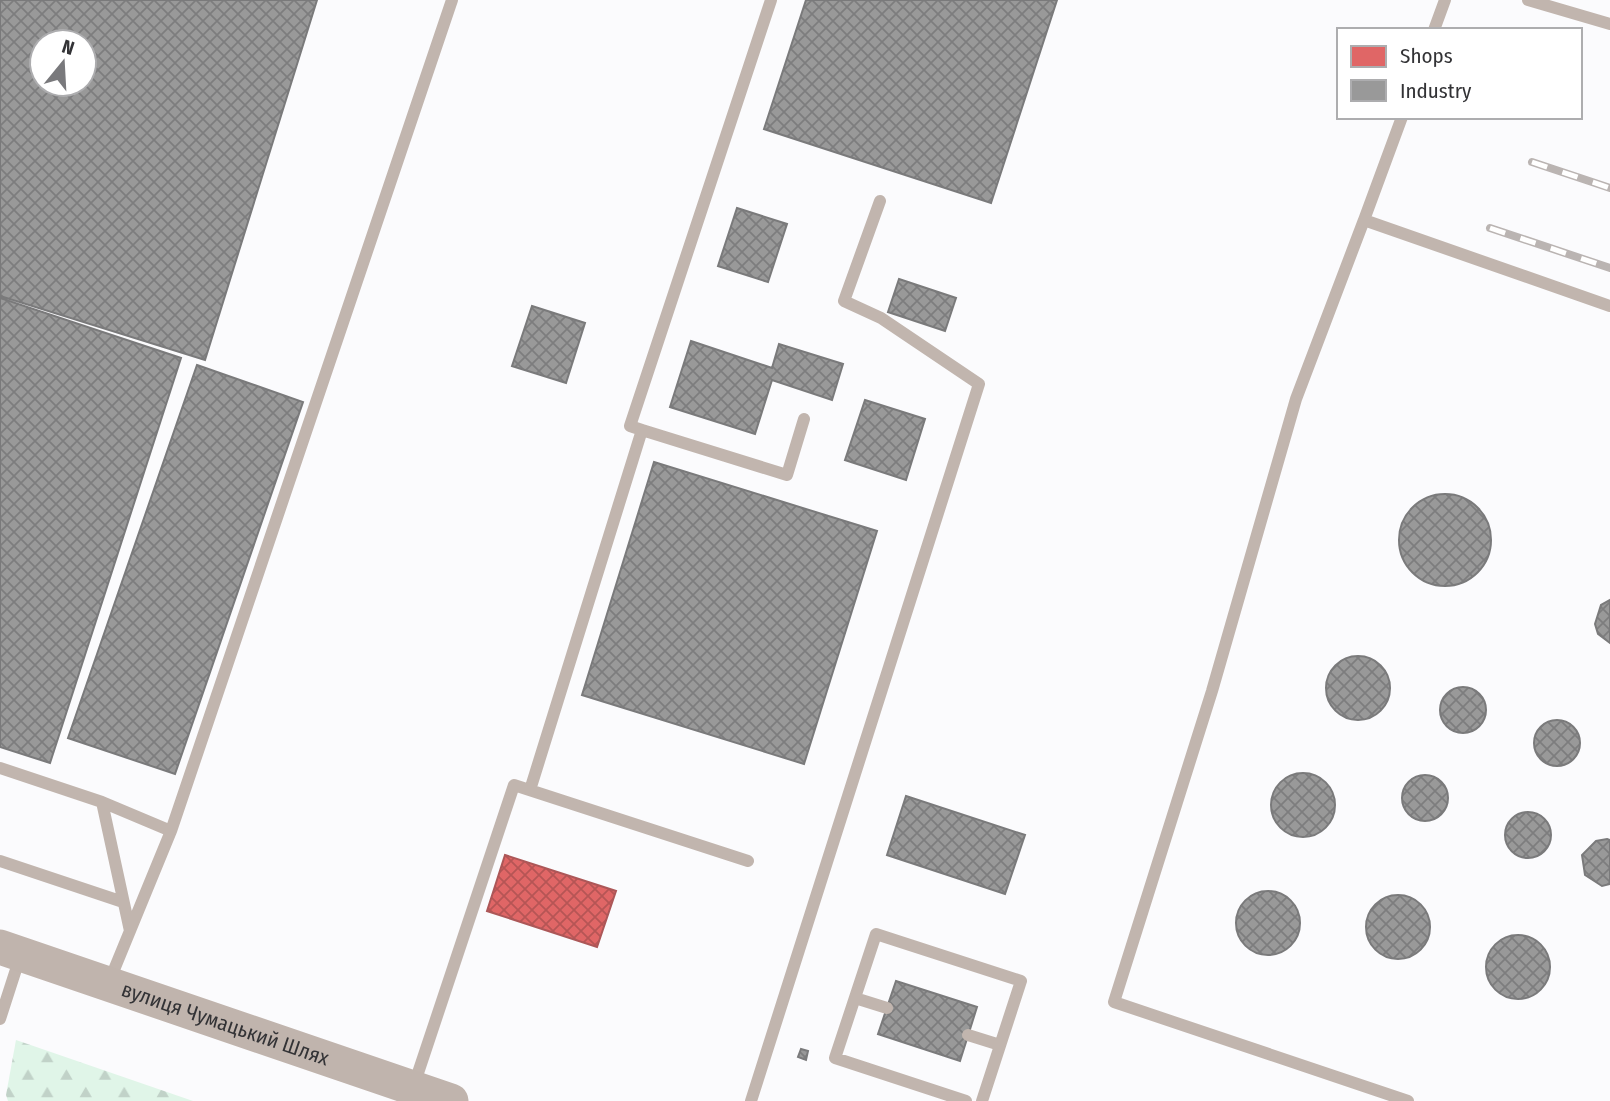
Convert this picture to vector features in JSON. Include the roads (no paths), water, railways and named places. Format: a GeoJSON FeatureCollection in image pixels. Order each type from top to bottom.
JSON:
{"type":"FeatureCollection","features":[{"type":"Feature","properties":{"kind":"main road","name":"вулиця Чумацький Шлях"},"geometry":{"type":"LineString","coordinates":[[10,950],[451,1101]]}},
{"type":"Feature","properties":{"kind":"lane"},"geometry":{"type":"LineString","coordinates":[[109,984],[171,831],[453,0]]}},
{"type":"Feature","properties":{"kind":"lane"},"geometry":{"type":"LineString","coordinates":[[771,0],[630,426],[787,475],[804,419]]}},
{"type":"Feature","properties":{"kind":"lane"},"geometry":{"type":"LineString","coordinates":[[1435,28],[1445,0]]}},
{"type":"Feature","properties":{"kind":"lane"},"geometry":{"type":"LineString","coordinates":[[1528,0],[1610,24]]}},
{"type":"Feature","properties":{"kind":"lane"},"geometry":{"type":"LineString","coordinates":[[1401,119],[1296,399],[1212,691],[1114,1002],[1408,1101]]}},
{"type":"Feature","properties":{"kind":"lane"},"geometry":{"type":"LineString","coordinates":[[751,1101],[979,384],[881,317],[844,301],[880,201]]}},
{"type":"Feature","properties":{"kind":"lane"},"geometry":{"type":"LineString","coordinates":[[1364,220],[1610,306]]}},
{"type":"Feature","properties":{"kind":"lane"},"geometry":{"type":"LineString","coordinates":[[530,790],[642,430]]}},
{"type":"Feature","properties":{"kind":"lane"},"geometry":{"type":"LineString","coordinates":[[0,768],[102,802],[171,831]]}},
{"type":"Feature","properties":{"kind":"lane"},"geometry":{"type":"LineString","coordinates":[[413,1088],[514,785],[748,861]]}},
{"type":"Feature","properties":{"kind":"lane"},"geometry":{"type":"LineString","coordinates":[[102,802],[130,931]]}},
{"type":"Feature","properties":{"kind":"lane"},"geometry":{"type":"LineString","coordinates":[[0,861],[123,902]]}},
{"type":"Feature","properties":{"kind":"lane"},"geometry":{"type":"LineString","coordinates":[[966,1101],[835,1058],[876,934],[1021,981],[982,1101]]}},
{"type":"Feature","properties":{"kind":"lane"},"geometry":{"type":"LineString","coordinates":[[0,1019],[10,950]]}},
{"type":"Feature","properties":{"kind":"lane"},"geometry":{"type":"LineString","coordinates":[[855,998],[887,1008]]}},
{"type":"Feature","properties":{"kind":"lane"},"geometry":{"type":"LineString","coordinates":[[968,1035],[1000,1045]]}},
{"type":"Feature","properties":{"kind":"railway"},"geometry":{"type":"LineString","coordinates":[[1532,162],[1610,188]]}},
{"type":"Feature","properties":{"kind":"railway"},"geometry":{"type":"LineString","coordinates":[[1490,228],[1610,268]]}}]}
